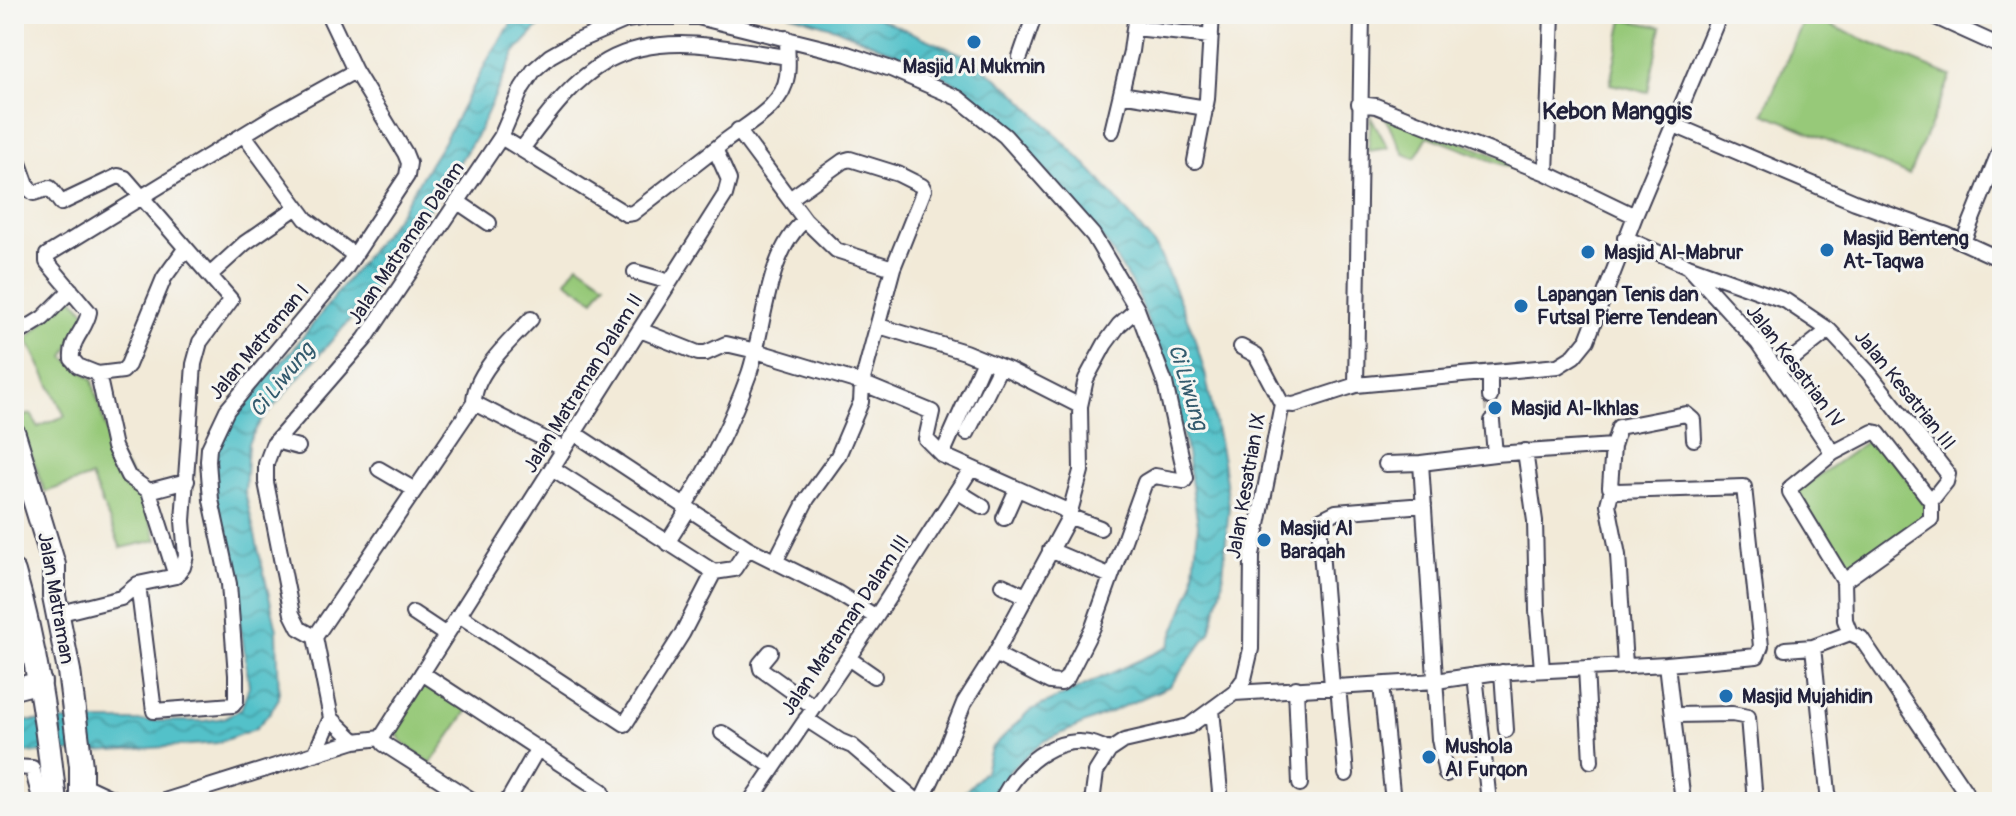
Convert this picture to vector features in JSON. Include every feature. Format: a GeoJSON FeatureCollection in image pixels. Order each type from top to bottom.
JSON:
{"type":"FeatureCollection","features":[{"type":"Feature","properties":{"kind":"main road","name":"Jalan Matraman"},"geometry":{"type":"LineString","coordinates":[[14,434],[54,565],[55,605],[72,691],[81,784]]}},
{"type":"Feature","properties":{"kind":"main road"},"geometry":{"type":"LineString","coordinates":[[14,481],[55,605]]}},
{"type":"Feature","properties":{"kind":"main road","name":"Jalan Matraman"},"geometry":{"type":"LineString","coordinates":[[14,572],[42,690],[55,802]]}},
{"type":"Feature","properties":{"kind":"street","name":"Jalan Matraman I"},"geometry":{"type":"LineString","coordinates":[[138,584],[154,711],[229,707],[235,703],[236,675],[229,584],[211,500],[209,448],[227,410],[307,316],[403,187],[409,163],[355,71],[328,14]]}},
{"type":"Feature","properties":{"kind":"street"},"geometry":{"type":"LineString","coordinates":[[1020,57],[1035,14]]}},
{"type":"Feature","properties":{"kind":"street"},"geometry":{"type":"LineString","coordinates":[[1195,161],[1206,108],[1212,14]]}},
{"type":"Feature","properties":{"kind":"street"},"geometry":{"type":"LineString","coordinates":[[1356,385],[1362,14]]}},
{"type":"Feature","properties":{"kind":"street"},"geometry":{"type":"LineString","coordinates":[[1546,173],[1552,14]]}},
{"type":"Feature","properties":{"kind":"street","name":"Jalan Kesatrian IX"},"geometry":{"type":"LineString","coordinates":[[1109,751],[1124,741],[1189,726],[1234,693],[1244,679],[1250,661],[1252,555],[1282,404],[1294,405],[1356,385],[1558,366],[1574,356],[1587,340],[1625,238],[1720,14]]}},
{"type":"Feature","properties":{"kind":"street"},"geometry":{"type":"LineString","coordinates":[[1929,14],[2002,47]]}},
{"type":"Feature","properties":{"kind":"street","name":"Jalan Matraman Dalam"},"geometry":{"type":"LineString","coordinates":[[331,718],[315,637],[299,628],[292,614],[276,542],[266,473],[270,451],[365,339],[501,137],[522,88],[534,70],[550,56],[573,43],[626,20],[647,17],[698,17],[787,38],[862,59],[958,98],[1005,136],[1093,235],[1137,309],[1165,383],[1186,478],[1184,481],[1155,476],[1145,482],[1093,627],[1061,683],[1050,682],[995,654]]}},
{"type":"Feature","properties":{"kind":"street"},"geometry":{"type":"LineString","coordinates":[[1112,131],[1135,21],[1211,36]]}},
{"type":"Feature","properties":{"kind":"street"},"geometry":{"type":"LineString","coordinates":[[501,137],[626,214],[633,213],[776,101],[785,87],[788,73],[787,38]]}},
{"type":"Feature","properties":{"kind":"street"},"geometry":{"type":"LineString","coordinates":[[522,149],[559,102],[581,81],[607,61],[649,46],[692,44],[787,57]]}},
{"type":"Feature","properties":{"kind":"street"},"geometry":{"type":"LineString","coordinates":[[185,249],[160,286],[151,313],[123,371],[98,374],[78,366],[72,359],[72,344],[86,323],[89,312],[47,262],[49,252],[355,71]]}},
{"type":"Feature","properties":{"kind":"street"},"geometry":{"type":"LineString","coordinates":[[1121,94],[1206,108]]}},
{"type":"Feature","properties":{"kind":"street"},"geometry":{"type":"LineString","coordinates":[[1359,104],[1376,106],[1546,173],[1635,216]]}},
{"type":"Feature","properties":{"kind":"street"},"geometry":{"type":"LineString","coordinates":[[1672,124],[1855,202],[1963,242],[1995,258]]}},
{"type":"Feature","properties":{"kind":"street"},"geometry":{"type":"LineString","coordinates":[[738,130],[805,220],[836,250],[893,268]]}},
{"type":"Feature","properties":{"kind":"street"},"geometry":{"type":"LineString","coordinates":[[244,135],[314,227],[354,255]]}},
{"type":"Feature","properties":{"kind":"street"},"geometry":{"type":"LineString","coordinates":[[1963,242],[2002,145]]}},
{"type":"Feature","properties":{"kind":"street","name":"Jalan Matraman Dalam II"},"geometry":{"type":"LineString","coordinates":[[381,738],[729,186],[727,173],[716,155],[719,146]]}},
{"type":"Feature","properties":{"kind":"street"},"geometry":{"type":"LineString","coordinates":[[14,149],[28,188],[34,193],[49,187],[61,203],[118,176],[125,178],[230,297],[229,305],[197,350],[183,533],[186,556],[180,571]]}},
{"type":"Feature","properties":{"kind":"street"},"geometry":{"type":"LineString","coordinates":[[775,562],[807,499],[838,456],[861,402],[862,383],[893,268],[924,190],[898,174],[850,159],[791,198]]}},
{"type":"Feature","properties":{"kind":"street"},"geometry":{"type":"LineString","coordinates":[[458,202],[489,223]]}},
{"type":"Feature","properties":{"kind":"street"},"geometry":{"type":"LineString","coordinates":[[211,274],[245,243],[297,207]]}},
{"type":"Feature","properties":{"kind":"street"},"geometry":{"type":"LineString","coordinates":[[667,543],[725,434],[756,351],[779,259],[789,239],[805,220]]}},
{"type":"Feature","properties":{"kind":"street","name":"Jalan Kesatrian III"},"geometry":{"type":"LineString","coordinates":[[1625,238],[1688,266],[1786,301],[1829,330],[1868,372],[1948,474],[1946,482],[1931,501],[1933,516],[1930,521],[1844,581]]}},
{"type":"Feature","properties":{"kind":"street","name":"Jalan Kesatrian IV"},"geometry":{"type":"LineString","coordinates":[[1688,266],[1758,343],[1833,453],[1790,488],[1790,492],[1844,581],[1845,620],[1850,633]]}},
{"type":"Feature","properties":{"kind":"street"},"geometry":{"type":"LineString","coordinates":[[635,272],[670,282]]}},
{"type":"Feature","properties":{"kind":"street"},"geometry":{"type":"LineString","coordinates":[[14,336],[43,318],[71,290]]}},
{"type":"Feature","properties":{"kind":"street"},"geometry":{"type":"LineString","coordinates":[[770,652],[760,664],[761,669],[840,741],[852,746],[919,802],[942,758],[964,703],[995,654],[1068,515],[1081,471],[1080,406],[1086,379],[1105,344],[1119,325],[1137,309]]}},
{"type":"Feature","properties":{"kind":"street"},"geometry":{"type":"LineString","coordinates":[[315,637],[474,403],[473,392],[478,383],[498,354],[531,319]]}},
{"type":"Feature","properties":{"kind":"street"},"geometry":{"type":"LineString","coordinates":[[879,326],[984,360],[1080,406]]}},
{"type":"Feature","properties":{"kind":"street"},"geometry":{"type":"LineString","coordinates":[[640,330],[698,353],[706,353],[726,344],[756,351],[862,383],[932,412],[926,439],[942,455],[1100,528]]}},
{"type":"Feature","properties":{"kind":"street"},"geometry":{"type":"LineString","coordinates":[[1777,371],[1829,330]]}},
{"type":"Feature","properties":{"kind":"street"},"geometry":{"type":"LineString","coordinates":[[1241,347],[1260,360],[1282,404]]}},
{"type":"Feature","properties":{"kind":"street"},"geometry":{"type":"LineString","coordinates":[[942,455],[984,360]]}},
{"type":"Feature","properties":{"kind":"street"},"geometry":{"type":"LineString","coordinates":[[967,433],[1000,367]]}},
{"type":"Feature","properties":{"kind":"street"},"geometry":{"type":"LineString","coordinates":[[1490,373],[1490,397]]}},
{"type":"Feature","properties":{"kind":"street"},"geometry":{"type":"LineString","coordinates":[[98,374],[114,447],[133,481],[149,491],[180,571]]}},
{"type":"Feature","properties":{"kind":"street"},"geometry":{"type":"LineString","coordinates":[[474,403],[564,449]]}},
{"type":"Feature","properties":{"kind":"street"},"geometry":{"type":"LineString","coordinates":[[1625,665],[1618,555],[1608,504],[1612,489],[1613,446],[1619,427],[1686,414],[1693,420],[1694,439]]}},
{"type":"Feature","properties":{"kind":"street"},"geometry":{"type":"LineString","coordinates":[[1492,421],[1495,454]]}},
{"type":"Feature","properties":{"kind":"street"},"geometry":{"type":"LineString","coordinates":[[1833,453],[1873,432],[1878,433],[1931,501]]}},
{"type":"Feature","properties":{"kind":"street"},"geometry":{"type":"LineString","coordinates":[[574,433],[748,548],[836,592],[876,617]]}},
{"type":"Feature","properties":{"kind":"street"},"geometry":{"type":"LineString","coordinates":[[276,441],[298,447]]}},
{"type":"Feature","properties":{"kind":"street"},"geometry":{"type":"LineString","coordinates":[[1386,464],[1613,446]]}},
{"type":"Feature","properties":{"kind":"street"},"geometry":{"type":"LineString","coordinates":[[1525,451],[1535,521],[1542,669]]}},
{"type":"Feature","properties":{"kind":"street"},"geometry":{"type":"LineString","coordinates":[[1421,463],[1439,739],[1446,774]]}},
{"type":"Feature","properties":{"kind":"street"},"geometry":{"type":"LineString","coordinates":[[552,468],[714,572],[734,569],[748,548]]}},
{"type":"Feature","properties":{"kind":"street"},"geometry":{"type":"LineString","coordinates":[[379,469],[415,490]]}},
{"type":"Feature","properties":{"kind":"street","name":"Jalan Matraman Dalam III"},"geometry":{"type":"LineString","coordinates":[[750,802],[876,617],[971,469]]}},
{"type":"Feature","properties":{"kind":"street"},"geometry":{"type":"LineString","coordinates":[[149,491],[187,481]]}},
{"type":"Feature","properties":{"kind":"street"},"geometry":{"type":"LineString","coordinates":[[1234,693],[1757,656],[1760,652],[1745,487],[1612,489]]}},
{"type":"Feature","properties":{"kind":"street"},"geometry":{"type":"LineString","coordinates":[[1004,518],[1017,489]]}},
{"type":"Feature","properties":{"kind":"street"},"geometry":{"type":"LineString","coordinates":[[957,491],[983,507]]}},
{"type":"Feature","properties":{"kind":"street"},"geometry":{"type":"LineString","coordinates":[[1346,774],[1320,520],[1336,512],[1424,505]]}},
{"type":"Feature","properties":{"kind":"street"},"geometry":{"type":"LineString","coordinates":[[1050,550],[1111,576]]}},
{"type":"Feature","properties":{"kind":"street"},"geometry":{"type":"LineString","coordinates":[[55,605],[121,598],[138,584],[180,571]]}},
{"type":"Feature","properties":{"kind":"street"},"geometry":{"type":"LineString","coordinates":[[459,615],[625,724],[682,634],[714,572]]}},
{"type":"Feature","properties":{"kind":"street"},"geometry":{"type":"LineString","coordinates":[[1002,585],[1026,596]]}},
{"type":"Feature","properties":{"kind":"street"},"geometry":{"type":"LineString","coordinates":[[413,613],[446,635]]}},
{"type":"Feature","properties":{"kind":"street"},"geometry":{"type":"LineString","coordinates":[[1785,649],[1813,647],[1850,633],[1861,638],[1972,802]]}},
{"type":"Feature","properties":{"kind":"street"},"geometry":{"type":"LineString","coordinates":[[1813,647],[1829,802]]}},
{"type":"Feature","properties":{"kind":"street"},"geometry":{"type":"LineString","coordinates":[[848,658],[874,676]]}},
{"type":"Feature","properties":{"kind":"street"},"geometry":{"type":"LineString","coordinates":[[1667,664],[1683,802]]}},
{"type":"Feature","properties":{"kind":"street"},"geometry":{"type":"LineString","coordinates":[[1586,668],[1591,761]]}},
{"type":"Feature","properties":{"kind":"street"},"geometry":{"type":"LineString","coordinates":[[1502,672],[1506,730]]}},
{"type":"Feature","properties":{"kind":"street"},"geometry":{"type":"LineString","coordinates":[[422,673],[602,791]]}},
{"type":"Feature","properties":{"kind":"street"},"geometry":{"type":"LineString","coordinates":[[1475,675],[1489,802]]}},
{"type":"Feature","properties":{"kind":"street"},"geometry":{"type":"LineString","coordinates":[[1381,685],[1393,802]]}},
{"type":"Feature","properties":{"kind":"street"},"geometry":{"type":"LineString","coordinates":[[1296,688],[1300,784]]}},
{"type":"Feature","properties":{"kind":"street"},"geometry":{"type":"LineString","coordinates":[[14,689],[42,690]]}},
{"type":"Feature","properties":{"kind":"street"},"geometry":{"type":"LineString","coordinates":[[1212,710],[1221,802]]}},
{"type":"Feature","properties":{"kind":"street"},"geometry":{"type":"LineString","coordinates":[[1675,715],[1732,714],[1748,717],[1755,802]]}},
{"type":"Feature","properties":{"kind":"street"},"geometry":{"type":"LineString","coordinates":[[315,754],[331,718],[355,741]]}},
{"type":"Feature","properties":{"kind":"street"},"geometry":{"type":"LineString","coordinates":[[722,733],[773,767]]}},
{"type":"Feature","properties":{"kind":"street"},"geometry":{"type":"LineString","coordinates":[[168,801],[355,741],[381,738],[384,744],[475,802]]}},
{"type":"Feature","properties":{"kind":"street"},"geometry":{"type":"LineString","coordinates":[[1001,802],[1016,775],[1055,746],[1070,741],[1094,743],[1109,751],[1096,772],[1092,802]]}},
{"type":"Feature","properties":{"kind":"street"},"geometry":{"type":"LineString","coordinates":[[507,802],[538,748]]}},
{"type":"Feature","properties":{"kind":"street"},"geometry":{"type":"LineString","coordinates":[[14,767],[32,768],[41,802]]}},
{"type":"Feature","properties":{"kind":"street"},"geometry":{"type":"LineString","coordinates":[[81,784],[120,802]]}},
{"type":"Feature","properties":{"kind":"green space"},"geometry":{"type":"Polygon","coordinates":[[[1806,15],[1951,76],[1909,175],[1764,113],[1806,15]]]}},
{"type":"Feature","properties":{"kind":"green space"},"geometry":{"type":"Polygon","coordinates":[[[1623,19],[1661,27],[1648,92],[1610,84],[1623,19]]]}},
{"type":"Feature","properties":{"kind":"green space"},"geometry":{"type":"Polygon","coordinates":[[[1382,112],[1539,172],[1537,178],[1428,136],[1415,158],[1404,154],[1382,112]]]}},
{"type":"Feature","properties":{"kind":"green space"},"geometry":{"type":"Polygon","coordinates":[[[1371,117],[1388,148],[1368,151],[1371,117]]]}},
{"type":"Feature","properties":{"kind":"green space"},"geometry":{"type":"Polygon","coordinates":[[[578,264],[605,283],[594,300],[566,281],[578,264]]]}},
{"type":"Feature","properties":{"kind":"green space"},"geometry":{"type":"Polygon","coordinates":[[[71,295],[87,314],[64,357],[92,379],[111,447],[135,480],[157,540],[121,548],[91,477],[45,492],[18,418],[31,414],[38,427],[65,416],[27,339],[71,295]]]}},
{"type":"Feature","properties":{"kind":"green space"},"geometry":{"type":"Polygon","coordinates":[[[1876,435],[1932,514],[1850,572],[1794,493],[1876,435]]]}},
{"type":"Feature","properties":{"kind":"green space"},"geometry":{"type":"Polygon","coordinates":[[[426,681],[470,707],[431,763],[402,741],[395,721],[426,681]]]}},
{"type":"Feature","properties":{"kind":"water","name":"Ci Liwung"},"geometry":{"type":"Polygon","coordinates":[[[523,14],[563,14],[542,23],[515,52],[477,135],[405,246],[355,314],[260,422],[248,443],[245,492],[277,630],[279,698],[270,713],[255,729],[217,743],[112,751],[14,753],[14,721],[205,721],[224,718],[241,709],[249,686],[215,494],[214,452],[222,431],[236,411],[290,353],[396,218],[443,143],[491,54],[511,24],[523,14]]]}},
{"type":"Feature","properties":{"kind":"water","name":"Ci Liwung"},"geometry":{"type":"Polygon","coordinates":[[[789,14],[869,14],[971,58],[1013,91],[1094,173],[1157,248],[1192,330],[1205,373],[1229,505],[1222,587],[1210,632],[1170,686],[1044,741],[1011,769],[992,802],[955,802],[985,771],[991,749],[1029,711],[1168,647],[1193,584],[1198,524],[1185,442],[1156,344],[1137,293],[1107,244],[1030,155],[958,85],[924,65],[835,28],[789,14]]]}},
{"type":"Feature","properties":{"kind":"tunnel"},"geometry":{"type":"LineString","coordinates":[[1490,397],[1492,421]]}},
{"type":"Feature","properties":{"kind":"place","name":"Masjid Al Mukmin"},"geometry":{"type":"Point","coordinates":[974,42]}},
{"type":"Feature","properties":{"kind":"place","name":"Masjid Benteng At-Taqwa"},"geometry":{"type":"Point","coordinates":[1827,250]}},
{"type":"Feature","properties":{"kind":"place","name":"Masjid Al-Mabrur"},"geometry":{"type":"Point","coordinates":[1588,252]}},
{"type":"Feature","properties":{"kind":"place","name":"Lapangan Tenis dan Futsal Pierre Tendean"},"geometry":{"type":"Point","coordinates":[1521,306]}},
{"type":"Feature","properties":{"kind":"place","name":"Masjid Al-Ikhlas"},"geometry":{"type":"Point","coordinates":[1495,408]}},
{"type":"Feature","properties":{"kind":"place","name":"Masjid Al Baraqah"},"geometry":{"type":"Point","coordinates":[1264,540]}},
{"type":"Feature","properties":{"kind":"place","name":"Masjid Mujahidin"},"geometry":{"type":"Point","coordinates":[1726,696]}},
{"type":"Feature","properties":{"kind":"place","name":"Mushola Al Furqon"},"geometry":{"type":"Point","coordinates":[1429,757]}},
{"type":"Feature","properties":{"kind":"district","name":"Kebon Manggis"},"geometry":{"type":"Point","coordinates":[1617,111]}}]}
